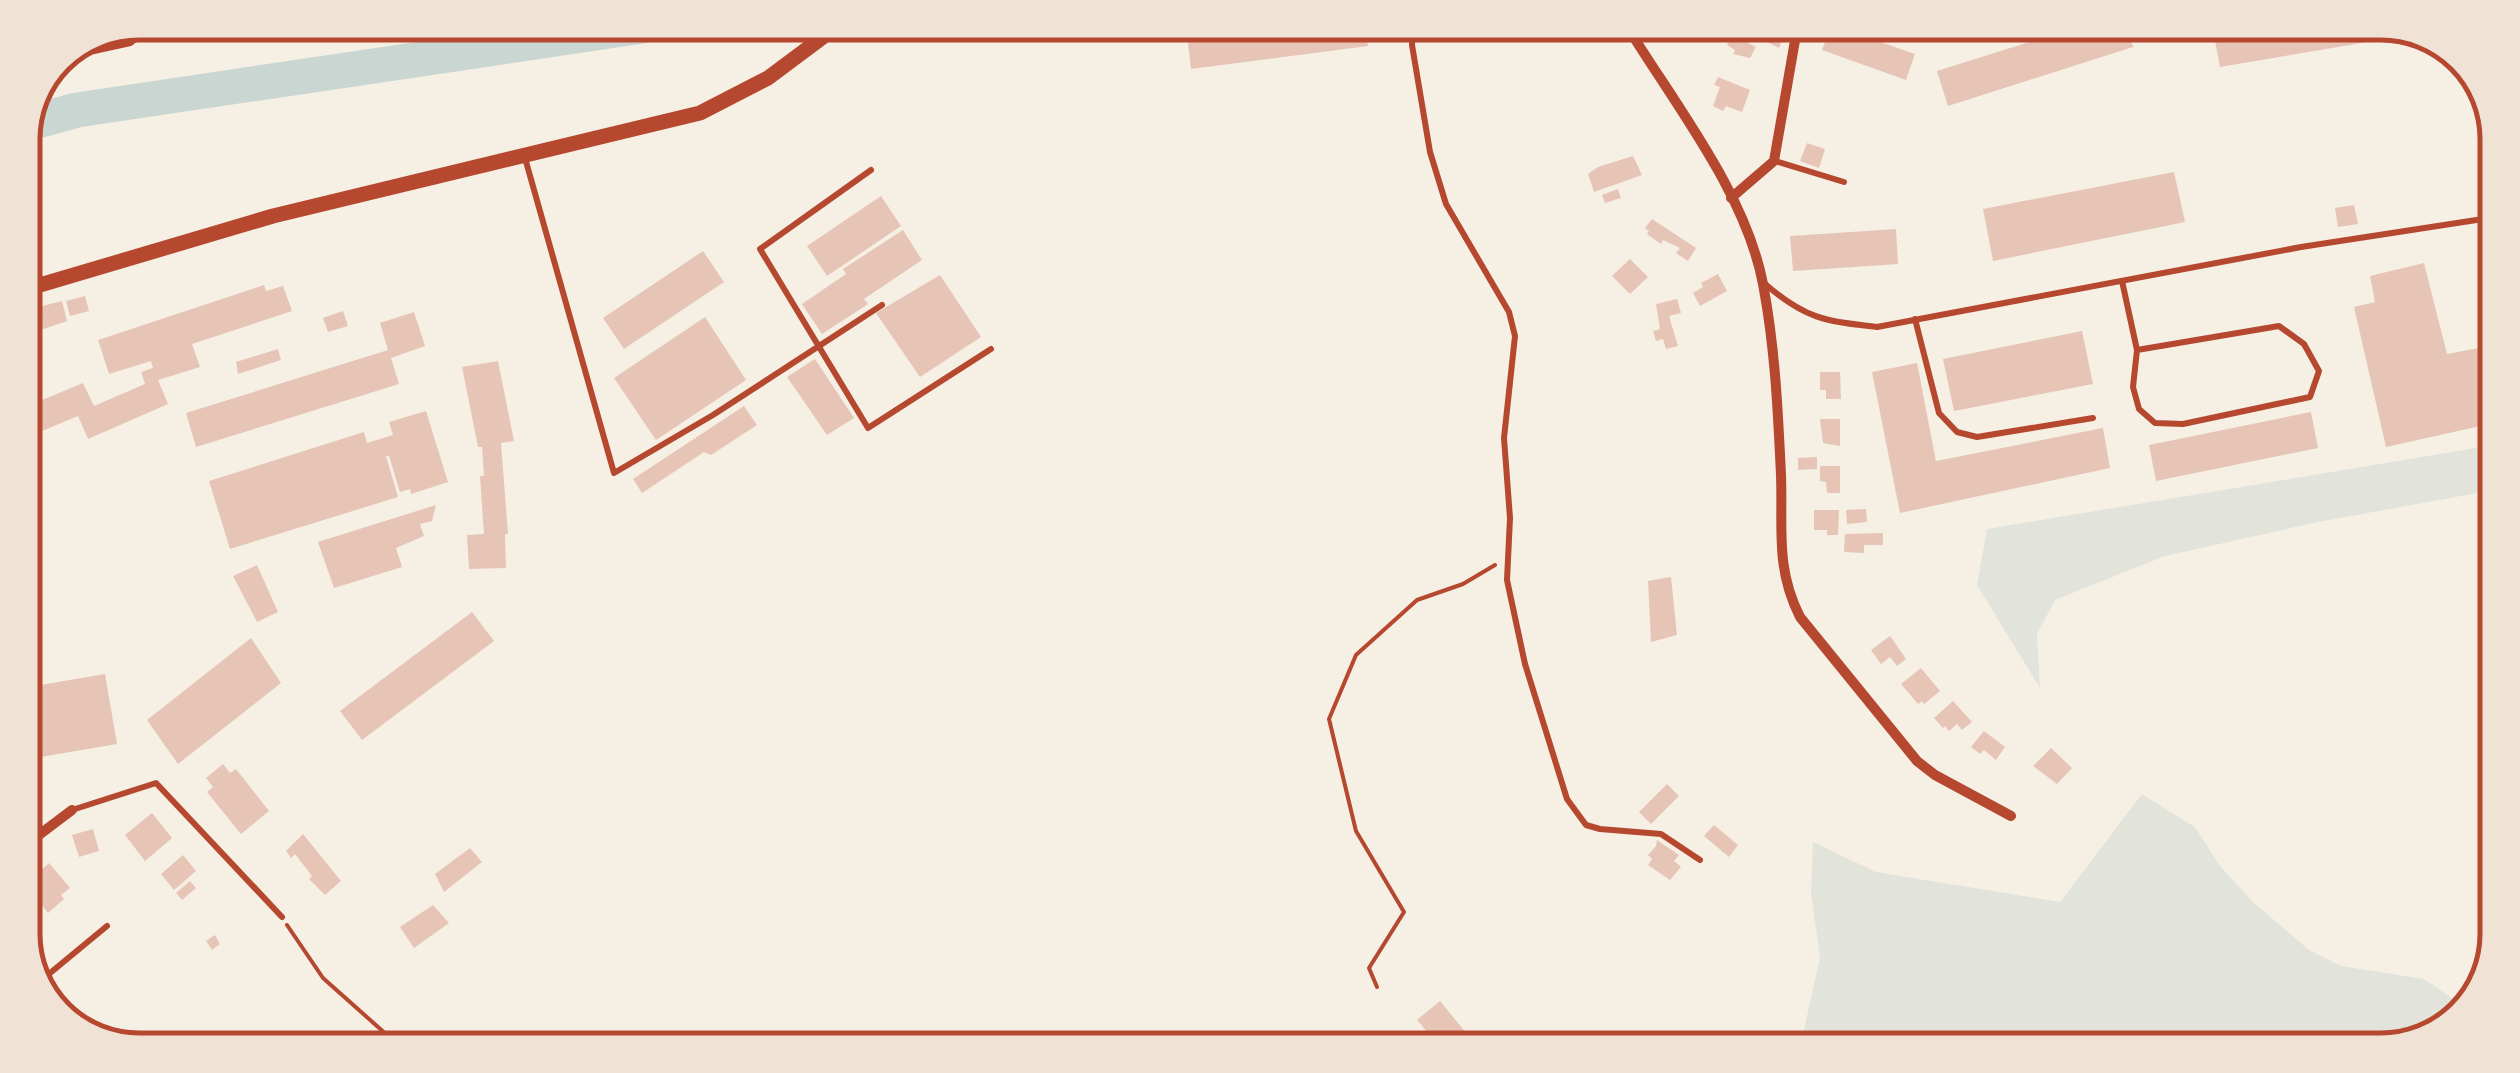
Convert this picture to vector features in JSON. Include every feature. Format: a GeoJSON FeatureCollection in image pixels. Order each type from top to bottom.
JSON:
{"type":"FeatureCollection","features":[{"type":"Feature","properties":{"kind":"street"},"geometry":{"type":"LineString","coordinates":[[40,285],[273,216],[700,113],[768,78],[819,40]]}},
{"type":"Feature","properties":{"kind":"street"},"geometry":{"type":"LineString","coordinates":[[1635,40],[1731,198],[1747,230],[1762,281],[1778,428],[1781,564],[1789,595],[1800,616],[1918,761],[2010,816]]}},
{"type":"Feature","properties":{"kind":"street"},"geometry":{"type":"LineString","coordinates":[[1731,198],[1774,161],[1795,40]]}},
{"type":"Feature","properties":{"kind":"street"},"geometry":{"type":"LineString","coordinates":[[101,48],[130,41]]}},
{"type":"Feature","properties":{"kind":"street"},"geometry":{"type":"LineString","coordinates":[[40,834],[72,810]]}},
{"type":"Feature","properties":{"kind":"lane"},"geometry":{"type":"LineString","coordinates":[[1412,40],[1430,152],[1446,204],[1509,312],[1515,336],[1504,438],[1510,518],[1506,580],[1525,664],[1567,800],[1586,825],[1661,834],[1700,860]]}},
{"type":"Feature","properties":{"kind":"lane"},"geometry":{"type":"LineString","coordinates":[[525,157],[614,473],[713,416],[882,304]]}},
{"type":"Feature","properties":{"kind":"lane"},"geometry":{"type":"LineString","coordinates":[[1774,161],[1844,182]]}},
{"type":"Feature","properties":{"kind":"lane"},"geometry":{"type":"LineString","coordinates":[[871,170],[760,249],[868,428],[991,349]]}},
{"type":"Feature","properties":{"kind":"lane"},"geometry":{"type":"LineString","coordinates":[[1762,281],[1790,306],[1830,321],[1877,327],[2381,233],[2480,219]]}},
{"type":"Feature","properties":{"kind":"lane"},"geometry":{"type":"LineString","coordinates":[[2122,281],[2138,350],[2133,388],[2139,409],[2156,423],[2183,424],[2310,397],[2319,371],[2304,344],[2280,326],[2138,350]]}},
{"type":"Feature","properties":{"kind":"lane"},"geometry":{"type":"LineString","coordinates":[[1915,320],[1940,413],[1957,432],[1977,437],[2093,418]]}},
{"type":"Feature","properties":{"kind":"lane"},"geometry":{"type":"LineString","coordinates":[[72,810],[156,783],[282,917]]}},
{"type":"Feature","properties":{"kind":"lane"},"geometry":{"type":"LineString","coordinates":[[48,974],[107,926]]}},
{"type":"Feature","properties":{"kind":"path"},"geometry":{"type":"LineString","coordinates":[[1378,987],[1369,968],[1404,912],[1356,831],[1329,720],[1356,655],[1368,644],[1417,600],[1463,584],[1508,557]]}},
{"type":"Feature","properties":{"kind":"path"},"geometry":{"type":"LineString","coordinates":[[282,917],[324,978],[385,1033]]}},
{"type":"Feature","properties":{"kind":"shaded area"},"geometry":{"type":"Polygon","coordinates":[[[2480,447],[2480,493],[2318,522],[2165,556],[2055,600],[2037,634],[2040,688],[1977,585],[1987,529],[2480,447]]]}},
{"type":"Feature","properties":{"kind":"shaded area"},"geometry":{"type":"Polygon","coordinates":[[[2142,794],[2195,827],[2220,866],[2253,902],[2309,950],[2341,966],[2424,979],[2454,1000],[2425,1023],[2381,1033],[1804,1030],[1820,957],[1811,894],[1813,842],[1876,872],[2060,902],[2142,794]]]}},
{"type":"Feature","properties":{"kind":"building"},"geometry":{"type":"Polygon","coordinates":[[[1188,40],[1367,40],[1368,46],[1191,69],[1188,40]]]}},
{"type":"Feature","properties":{"kind":"building"},"geometry":{"type":"Polygon","coordinates":[[[1730,40],[1743,40],[1756,47],[1750,58],[1733,54],[1735,50],[1727,45],[1730,40]]]}},
{"type":"Feature","properties":{"kind":"building"},"geometry":{"type":"Polygon","coordinates":[[[1763,40],[1782,40],[1779,48],[1763,40]]]}},
{"type":"Feature","properties":{"kind":"building"},"geometry":{"type":"Polygon","coordinates":[[[1826,40],[1875,40],[1915,54],[1906,80],[1822,50],[1826,40]]]}},
{"type":"Feature","properties":{"kind":"building"},"geometry":{"type":"Polygon","coordinates":[[[2035,40],[2131,40],[2133,47],[1948,106],[1937,71],[2035,40]]]}},
{"type":"Feature","properties":{"kind":"building"},"geometry":{"type":"Polygon","coordinates":[[[2215,40],[2380,40],[2220,67],[2215,40]]]}},
{"type":"Feature","properties":{"kind":"building"},"geometry":{"type":"Polygon","coordinates":[[[1718,77],[1750,90],[1742,112],[1713,106],[1720,87],[1714,85],[1718,77]]]}},
{"type":"Feature","properties":{"kind":"building"},"geometry":{"type":"Polygon","coordinates":[[[1807,143],[1825,149],[1819,168],[1800,161],[1807,143]]]}},
{"type":"Feature","properties":{"kind":"building"},"geometry":{"type":"Polygon","coordinates":[[[1633,156],[1642,175],[1594,192],[1588,174],[1633,156]]]}},
{"type":"Feature","properties":{"kind":"building"},"geometry":{"type":"Polygon","coordinates":[[[2174,172],[2185,222],[1993,261],[1983,209],[2174,172]]]}},
{"type":"Feature","properties":{"kind":"building"},"geometry":{"type":"Polygon","coordinates":[[[1618,189],[1621,198],[1605,203],[1602,195],[1618,189]]]}},
{"type":"Feature","properties":{"kind":"building"},"geometry":{"type":"Polygon","coordinates":[[[881,196],[901,226],[827,276],[807,246],[881,196]]]}},
{"type":"Feature","properties":{"kind":"building"},"geometry":{"type":"Polygon","coordinates":[[[2354,205],[2358,224],[2338,227],[2335,208],[2354,205]]]}},
{"type":"Feature","properties":{"kind":"building"},"geometry":{"type":"Polygon","coordinates":[[[1652,219],[1696,248],[1688,261],[1676,253],[1680,248],[1663,240],[1661,244],[1647,234],[1645,228],[1652,219]]]}},
{"type":"Feature","properties":{"kind":"building"},"geometry":{"type":"Polygon","coordinates":[[[1896,229],[1898,264],[1793,271],[1790,236],[1896,229]]]}},
{"type":"Feature","properties":{"kind":"building"},"geometry":{"type":"Polygon","coordinates":[[[903,230],[922,260],[864,299],[868,304],[822,334],[802,304],[846,274],[843,269],[903,230]]]}},
{"type":"Feature","properties":{"kind":"building"},"geometry":{"type":"Polygon","coordinates":[[[703,251],[724,282],[624,349],[603,318],[703,251]]]}},
{"type":"Feature","properties":{"kind":"building"},"geometry":{"type":"Polygon","coordinates":[[[1630,259],[1648,277],[1630,294],[1612,276],[1630,259]]]}},
{"type":"Feature","properties":{"kind":"building"},"geometry":{"type":"Polygon","coordinates":[[[2424,263],[2447,354],[2480,348],[2480,426],[2386,447],[2354,307],[2375,302],[2370,276],[2424,263]]]}},
{"type":"Feature","properties":{"kind":"building"},"geometry":{"type":"Polygon","coordinates":[[[1718,274],[1727,291],[1700,306],[1693,293],[1703,287],[1701,283],[1718,274]]]}},
{"type":"Feature","properties":{"kind":"building"},"geometry":{"type":"Polygon","coordinates":[[[940,275],[981,337],[920,377],[876,313],[940,275]]]}},
{"type":"Feature","properties":{"kind":"building"},"geometry":{"type":"Polygon","coordinates":[[[264,285],[266,291],[283,286],[292,311],[192,344],[200,367],[158,380],[168,404],[88,439],[78,416],[40,432],[40,401],[83,383],[94,406],[145,384],[141,372],[153,368],[151,361],[109,374],[98,340],[264,285]]]}},
{"type":"Feature","properties":{"kind":"building"},"geometry":{"type":"Polygon","coordinates":[[[85,296],[89,311],[70,316],[66,301],[85,296]]]}},
{"type":"Feature","properties":{"kind":"building"},"geometry":{"type":"Polygon","coordinates":[[[1677,299],[1681,313],[1669,316],[1678,346],[1666,349],[1663,339],[1656,341],[1653,331],[1660,329],[1656,304],[1677,299]]]}},
{"type":"Feature","properties":{"kind":"building"},"geometry":{"type":"Polygon","coordinates":[[[62,301],[67,321],[40,330],[40,307],[62,301]]]}},
{"type":"Feature","properties":{"kind":"building"},"geometry":{"type":"Polygon","coordinates":[[[343,311],[348,326],[328,332],[323,318],[343,311]]]}},
{"type":"Feature","properties":{"kind":"building"},"geometry":{"type":"Polygon","coordinates":[[[414,312],[425,346],[391,358],[399,384],[196,447],[186,413],[388,350],[380,323],[414,312]]]}},
{"type":"Feature","properties":{"kind":"building"},"geometry":{"type":"Polygon","coordinates":[[[705,317],[746,380],[656,440],[614,378],[705,317]]]}},
{"type":"Feature","properties":{"kind":"building"},"geometry":{"type":"Polygon","coordinates":[[[2082,331],[2093,384],[1954,411],[1943,359],[2082,331]]]}},
{"type":"Feature","properties":{"kind":"building"},"geometry":{"type":"Polygon","coordinates":[[[278,349],[281,360],[238,374],[236,362],[278,349]]]}},
{"type":"Feature","properties":{"kind":"building"},"geometry":{"type":"Polygon","coordinates":[[[815,359],[854,418],[827,435],[787,377],[815,359]]]}},
{"type":"Feature","properties":{"kind":"building"},"geometry":{"type":"Polygon","coordinates":[[[498,361],[514,441],[501,443],[508,534],[506,568],[469,569],[467,535],[484,534],[480,476],[484,476],[482,447],[478,447],[462,367],[498,361]]]}},
{"type":"Feature","properties":{"kind":"building"},"geometry":{"type":"Polygon","coordinates":[[[1917,363],[1936,461],[2103,428],[2110,468],[1900,513],[1872,372],[1917,363]]]}},
{"type":"Feature","properties":{"kind":"building"},"geometry":{"type":"Polygon","coordinates":[[[1820,372],[1840,372],[1841,399],[1826,399],[1826,390],[1820,390],[1820,372]]]}},
{"type":"Feature","properties":{"kind":"building"},"geometry":{"type":"Polygon","coordinates":[[[744,406],[757,425],[711,455],[704,452],[642,493],[633,479],[744,406]]]}},
{"type":"Feature","properties":{"kind":"building"},"geometry":{"type":"Polygon","coordinates":[[[426,411],[448,482],[411,494],[410,489],[400,492],[386,456],[398,497],[230,549],[209,481],[364,432],[367,443],[393,435],[389,422],[426,411]]]}},
{"type":"Feature","properties":{"kind":"building"},"geometry":{"type":"Polygon","coordinates":[[[2311,412],[2318,448],[2156,481],[2149,445],[2311,412]]]}},
{"type":"Feature","properties":{"kind":"building"},"geometry":{"type":"Polygon","coordinates":[[[1820,419],[1840,419],[1840,446],[1823,443],[1820,419]]]}},
{"type":"Feature","properties":{"kind":"building"},"geometry":{"type":"Polygon","coordinates":[[[1817,457],[1817,469],[1798,470],[1798,458],[1817,457]]]}},
{"type":"Feature","properties":{"kind":"building"},"geometry":{"type":"Polygon","coordinates":[[[1820,466],[1840,466],[1840,493],[1827,493],[1826,482],[1820,481],[1820,466]]]}},
{"type":"Feature","properties":{"kind":"building"},"geometry":{"type":"Polygon","coordinates":[[[436,505],[432,521],[420,524],[424,536],[396,548],[402,567],[334,588],[318,542],[436,505]]]}},
{"type":"Feature","properties":{"kind":"building"},"geometry":{"type":"Polygon","coordinates":[[[1866,509],[1867,522],[1847,524],[1846,510],[1866,509]]]}},
{"type":"Feature","properties":{"kind":"building"},"geometry":{"type":"Polygon","coordinates":[[[1814,510],[1839,510],[1838,535],[1814,530],[1814,510]]]}},
{"type":"Feature","properties":{"kind":"building"},"geometry":{"type":"Polygon","coordinates":[[[1883,533],[1883,545],[1864,545],[1864,553],[1844,552],[1845,534],[1883,533]]]}},
{"type":"Feature","properties":{"kind":"building"},"geometry":{"type":"Polygon","coordinates":[[[257,565],[278,612],[257,622],[233,576],[257,565]]]}},
{"type":"Feature","properties":{"kind":"building"},"geometry":{"type":"Polygon","coordinates":[[[1671,577],[1677,635],[1651,642],[1648,581],[1671,577]]]}},
{"type":"Feature","properties":{"kind":"building"},"geometry":{"type":"Polygon","coordinates":[[[472,612],[494,641],[362,740],[340,711],[472,612]]]}},
{"type":"Feature","properties":{"kind":"building"},"geometry":{"type":"Polygon","coordinates":[[[1890,636],[1906,659],[1897,666],[1890,657],[1881,664],[1871,650],[1890,636]]]}},
{"type":"Feature","properties":{"kind":"building"},"geometry":{"type":"Polygon","coordinates":[[[251,638],[281,683],[178,764],[147,720],[251,638]]]}},
{"type":"Feature","properties":{"kind":"building"},"geometry":{"type":"Polygon","coordinates":[[[1921,668],[1940,691],[1924,704],[1918,704],[1901,684],[1921,668]]]}},
{"type":"Feature","properties":{"kind":"building"},"geometry":{"type":"Polygon","coordinates":[[[105,674],[117,744],[40,757],[40,685],[105,674]]]}},
{"type":"Feature","properties":{"kind":"building"},"geometry":{"type":"Polygon","coordinates":[[[1953,701],[1972,722],[1962,730],[1957,724],[1949,731],[1934,718],[1953,701]]]}},
{"type":"Feature","properties":{"kind":"building"},"geometry":{"type":"Polygon","coordinates":[[[1984,731],[2005,747],[1996,760],[1984,750],[1980,754],[1971,747],[1984,731]]]}},
{"type":"Feature","properties":{"kind":"building"},"geometry":{"type":"Polygon","coordinates":[[[2051,748],[2072,768],[2057,784],[2033,766],[2051,748]]]}},
{"type":"Feature","properties":{"kind":"building"},"geometry":{"type":"Polygon","coordinates":[[[223,764],[230,773],[236,769],[269,811],[241,834],[207,792],[213,787],[206,778],[223,764]]]}},
{"type":"Feature","properties":{"kind":"building"},"geometry":{"type":"Polygon","coordinates":[[[1667,784],[1679,796],[1651,824],[1639,812],[1667,784]]]}},
{"type":"Feature","properties":{"kind":"building"},"geometry":{"type":"Polygon","coordinates":[[[152,813],[172,838],[145,861],[125,835],[152,813]]]}},
{"type":"Feature","properties":{"kind":"building"},"geometry":{"type":"Polygon","coordinates":[[[1714,825],[1738,845],[1729,857],[1704,836],[1714,825]]]}},
{"type":"Feature","properties":{"kind":"building"},"geometry":{"type":"Polygon","coordinates":[[[93,829],[99,851],[79,857],[72,835],[93,829]]]}},
{"type":"Feature","properties":{"kind":"building"},"geometry":{"type":"Polygon","coordinates":[[[303,834],[341,881],[325,895],[309,879],[312,876],[295,854],[291,858],[286,851],[303,834]]]}},
{"type":"Feature","properties":{"kind":"building"},"geometry":{"type":"Polygon","coordinates":[[[1657,840],[1679,855],[1674,861],[1681,867],[1670,880],[1648,865],[1652,859],[1648,855],[1657,840]]]}},
{"type":"Feature","properties":{"kind":"building"},"geometry":{"type":"Polygon","coordinates":[[[470,848],[482,862],[444,892],[435,874],[470,848]]]}},
{"type":"Feature","properties":{"kind":"building"},"geometry":{"type":"Polygon","coordinates":[[[183,855],[196,871],[174,890],[161,874],[183,855]]]}},
{"type":"Feature","properties":{"kind":"building"},"geometry":{"type":"Polygon","coordinates":[[[49,863],[70,888],[48,913],[40,902],[40,871],[49,863]]]}},
{"type":"Feature","properties":{"kind":"building"},"geometry":{"type":"Polygon","coordinates":[[[190,881],[196,888],[182,900],[176,893],[190,881]]]}},
{"type":"Feature","properties":{"kind":"building"},"geometry":{"type":"Polygon","coordinates":[[[433,905],[449,923],[414,948],[400,927],[433,905]]]}},
{"type":"Feature","properties":{"kind":"building"},"geometry":{"type":"Polygon","coordinates":[[[215,935],[220,944],[212,950],[206,941],[215,935]]]}},
{"type":"Feature","properties":{"kind":"building"},"geometry":{"type":"Polygon","coordinates":[[[1440,1001],[1466,1033],[1428,1033],[1417,1020],[1440,1001]]]}},
{"type":"Feature","properties":{"kind":"waterway"},"geometry":{"type":"LineString","coordinates":[[42,120],[77,110],[548,40]]}}]}
